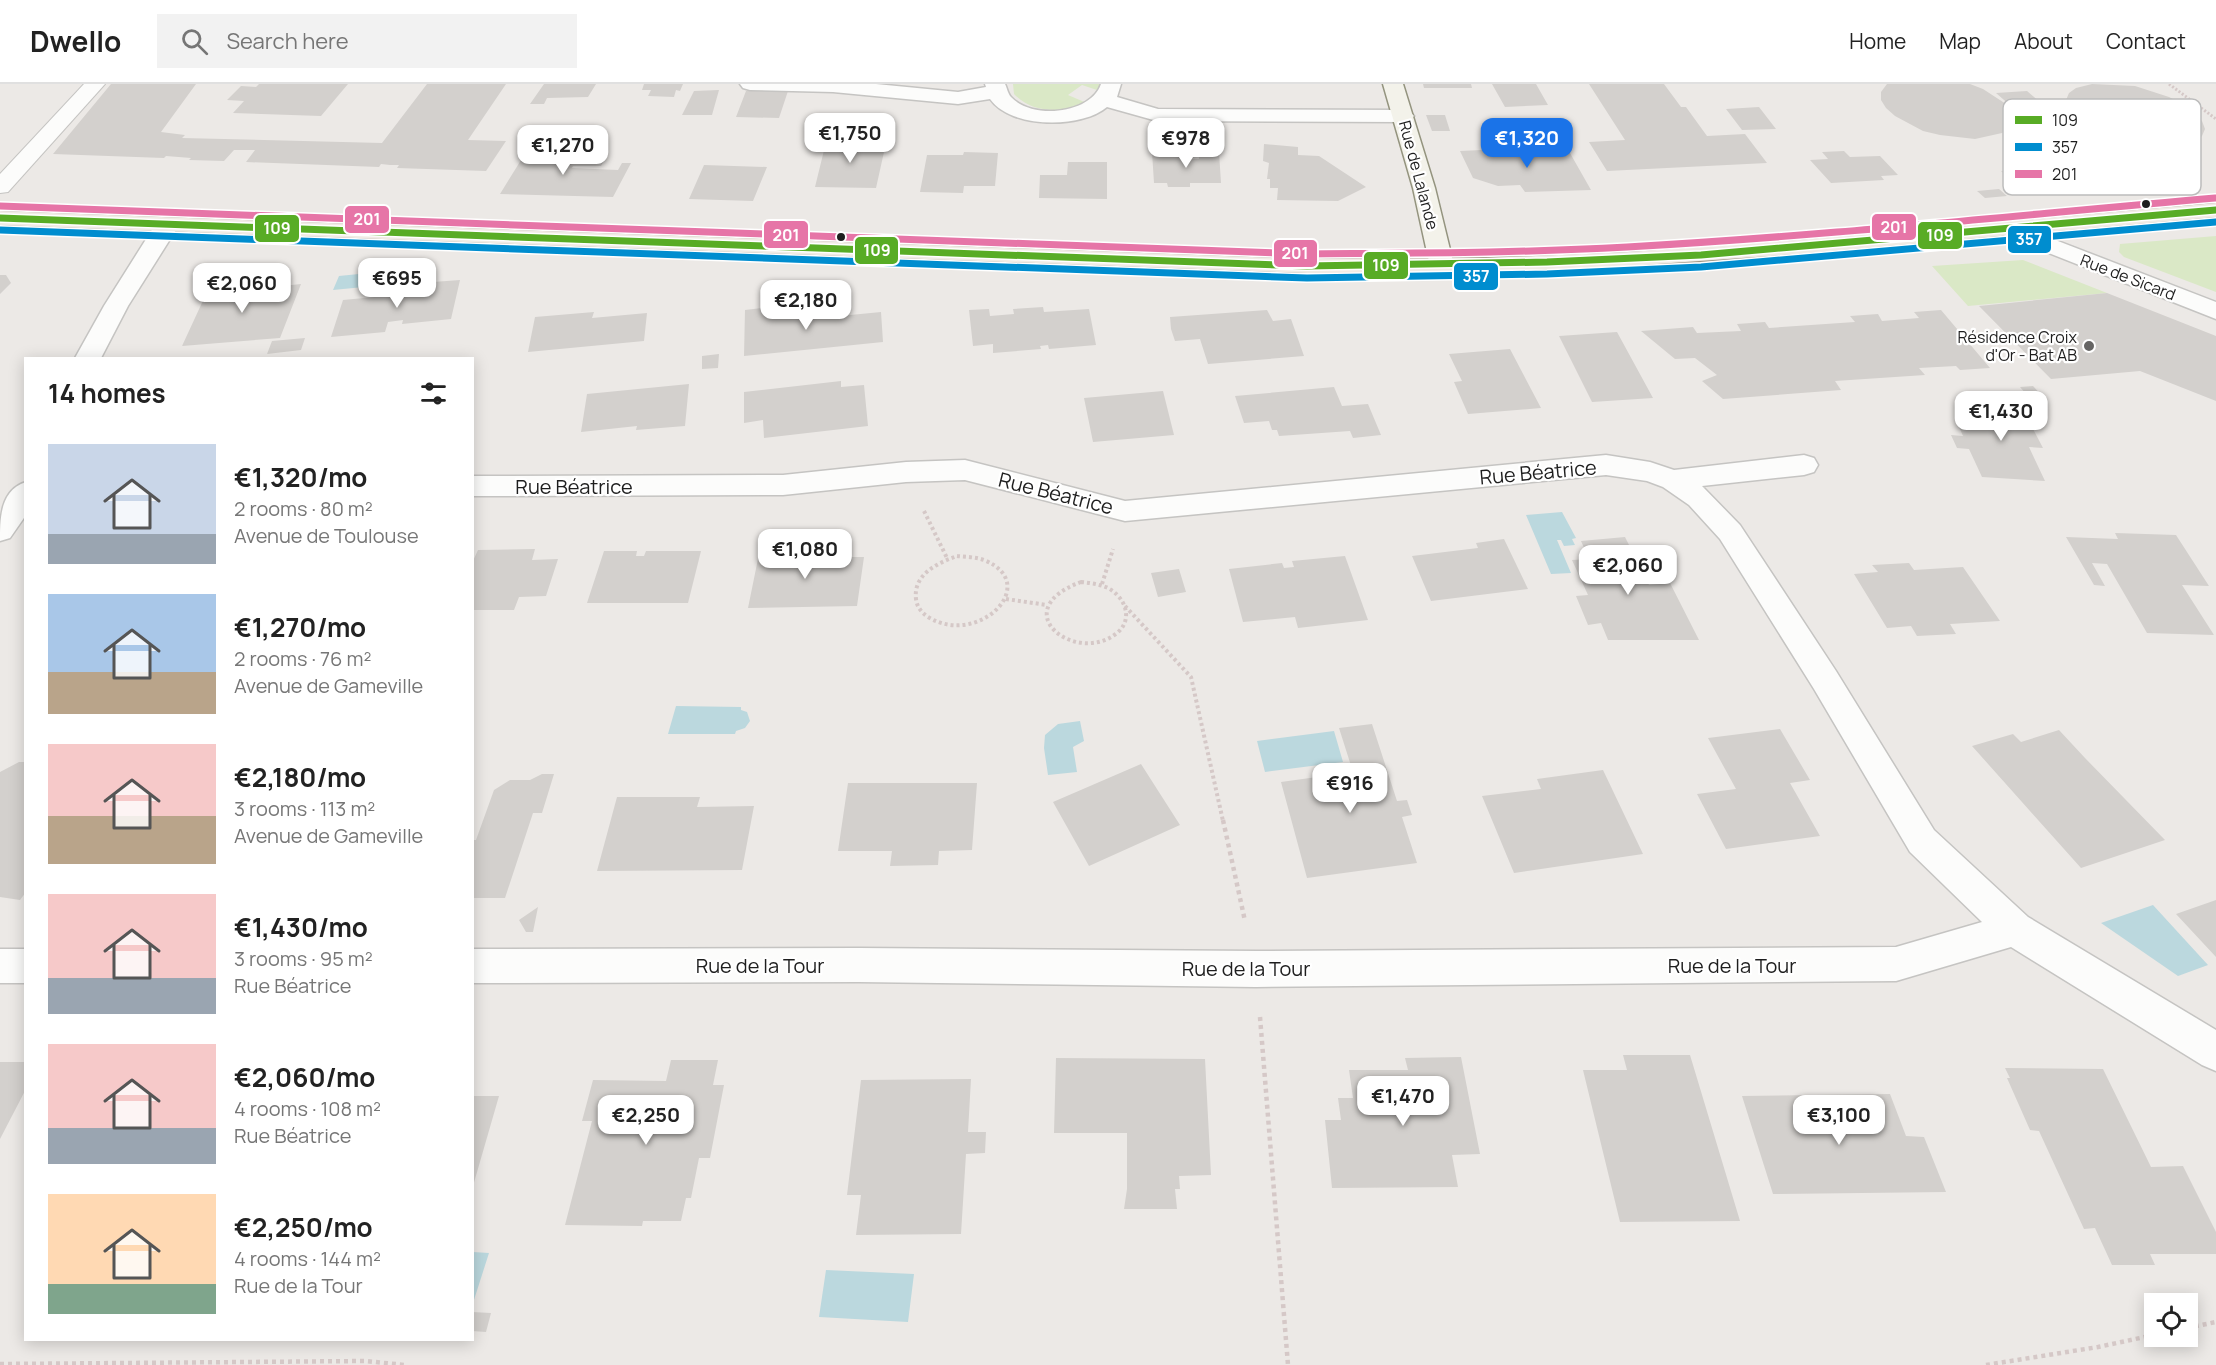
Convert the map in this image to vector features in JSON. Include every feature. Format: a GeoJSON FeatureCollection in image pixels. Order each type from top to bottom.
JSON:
{"type":"FeatureCollection","features":[{"type":"Feature","properties":{"kind":"main road"},"geometry":{"type":"LineString","coordinates":[[0,218],[1307,266],[1442,266],[1604,260],[1806,246],[2216,210]]}},
{"type":"Feature","properties":{"kind":"street"},"geometry":{"type":"LineString","coordinates":[[750,84],[833,86],[958,98],[995,88],[999,100],[1009,107],[1038,116],[1072,114],[1087,110],[1107,92],[1157,116],[1403,116]]}},
{"type":"Feature","properties":{"kind":"street","name":"Rue de Lalande"},"geometry":{"type":"LineString","coordinates":[[1393,84],[1424,188],[1442,266]]}},
{"type":"Feature","properties":{"kind":"street"},"geometry":{"type":"LineString","coordinates":[[89,357],[116,306],[166,225]]}},
{"type":"Feature","properties":{"kind":"street","name":"Rue de Sicard"},"geometry":{"type":"LineString","coordinates":[[2006,228],[2216,311]]}},
{"type":"Feature","properties":{"kind":"street","name":"Rue Béatrice"},"geometry":{"type":"LineString","coordinates":[[474,486],[783,485],[906,472],[965,470],[1125,511],[1606,465],[1650,472],[1673,480],[1699,498],[1730,532],[1825,680],[1922,841],[2014,929]]}},
{"type":"Feature","properties":{"kind":"street","name":"Rue Béatrice"},"geometry":{"type":"LineString","coordinates":[[1673,480],[1804,465]]}},
{"type":"Feature","properties":{"kind":"street"},"geometry":{"type":"LineString","coordinates":[[0,531],[24,495]]}},
{"type":"Feature","properties":{"kind":"street"},"geometry":{"type":"LineString","coordinates":[[2014,929],[2216,1052]]}},
{"type":"Feature","properties":{"kind":"street","name":"Rue de la Tour"},"geometry":{"type":"LineString","coordinates":[[474,966],[859,965],[1268,969],[1896,964],[2014,929]]}},
{"type":"Feature","properties":{"kind":"street"},"geometry":{"type":"LineString","coordinates":[[0,966],[24,966]]}},
{"type":"Feature","properties":{"kind":"lane"},"geometry":{"type":"LineString","coordinates":[[0,187],[95,84]]}},
{"type":"Feature","properties":{"kind":"path"},"geometry":{"type":"LineString","coordinates":[[2169,84],[2189,99]]}},
{"type":"Feature","properties":{"kind":"path"},"geometry":{"type":"LineString","coordinates":[[2201,108],[2216,119]]}},
{"type":"Feature","properties":{"kind":"path"},"geometry":{"type":"LineString","coordinates":[[906,472],[947,558]]}},
{"type":"Feature","properties":{"kind":"path"},"geometry":{"type":"LineString","coordinates":[[973,556],[994,564],[1003,572],[1008,584],[1006,599],[998,610],[985,619],[953,626],[926,616],[917,605],[914,593],[918,580],[926,569],[947,558],[973,556]]}},
{"type":"Feature","properties":{"kind":"path"},"geometry":{"type":"LineString","coordinates":[[1089,582],[1102,584],[1114,590],[1124,600],[1126,611],[1125,618],[1115,634],[1104,640],[1079,643],[1054,632],[1046,621],[1047,605],[1053,595],[1068,585],[1089,582]]}},
{"type":"Feature","properties":{"kind":"path"},"geometry":{"type":"LineString","coordinates":[[1006,599],[1047,605]]}},
{"type":"Feature","properties":{"kind":"path"},"geometry":{"type":"LineString","coordinates":[[2198,1326],[2216,1322]]}},
{"type":"Feature","properties":{"kind":"path"},"geometry":{"type":"LineString","coordinates":[[1986,1365],[2144,1337]]}},
{"type":"Feature","properties":{"kind":"path"},"geometry":{"type":"LineString","coordinates":[[0,1364],[364,1361],[405,1365]]}},
{"type":"Feature","properties":{"kind":"green space"},"geometry":{"type":"Polygon","coordinates":[[[1013,84],[1106,84],[1103,92],[1082,85],[1068,95],[1089,104],[1070,109],[1050,110],[1040,109],[1022,101],[1014,94],[1013,84]]]}},
{"type":"Feature","properties":{"kind":"green space"},"geometry":{"type":"Polygon","coordinates":[[[2216,236],[2216,292],[2124,257],[2119,252],[2120,244],[2216,236]]]}},
{"type":"Feature","properties":{"kind":"green space"},"geometry":{"type":"Polygon","coordinates":[[[2023,260],[2107,293],[1968,306],[1932,266],[2023,260]]]}},
{"type":"Feature","properties":{"kind":"water"},"geometry":{"type":"Polygon","coordinates":[[[389,271],[396,277],[384,285],[333,290],[339,276],[389,271]]]}},
{"type":"Feature","properties":{"kind":"water"},"geometry":{"type":"Polygon","coordinates":[[[1562,512],[1576,538],[1572,539],[1575,545],[1564,546],[1561,540],[1557,540],[1571,573],[1551,574],[1526,515],[1562,512]]]}},
{"type":"Feature","properties":{"kind":"water"},"geometry":{"type":"Polygon","coordinates":[[[676,706],[741,707],[741,710],[747,712],[750,721],[745,728],[736,731],[735,734],[668,734],[676,706]]]}},
{"type":"Feature","properties":{"kind":"water"},"geometry":{"type":"Polygon","coordinates":[[[1080,721],[1084,741],[1073,747],[1077,772],[1048,775],[1044,748],[1045,735],[1058,724],[1080,721]]]}},
{"type":"Feature","properties":{"kind":"water"},"geometry":{"type":"Polygon","coordinates":[[[1334,731],[1343,762],[1265,772],[1257,741],[1334,731]]]}},
{"type":"Feature","properties":{"kind":"water"},"geometry":{"type":"Polygon","coordinates":[[[2153,905],[2208,965],[2178,976],[2101,923],[2153,905]]]}},
{"type":"Feature","properties":{"kind":"water"},"geometry":{"type":"Polygon","coordinates":[[[474,1252],[489,1253],[474,1300],[474,1252]]]}},
{"type":"Feature","properties":{"kind":"water"},"geometry":{"type":"Polygon","coordinates":[[[826,1270],[914,1274],[908,1322],[819,1317],[826,1270]]]}},
{"type":"Feature","properties":{"kind":"building"},"geometry":{"type":"Polygon","coordinates":[[[111,84],[196,84],[161,132],[185,135],[182,138],[382,143],[427,84],[506,84],[468,140],[506,141],[486,171],[397,168],[399,165],[381,164],[379,167],[246,162],[255,150],[234,150],[224,161],[189,160],[191,158],[166,156],[164,158],[53,154],[111,84]]]}},
{"type":"Feature","properties":{"kind":"building"},"geometry":{"type":"Polygon","coordinates":[[[259,84],[348,84],[321,116],[233,113],[244,101],[227,100],[241,86],[256,87],[259,84]]]}},
{"type":"Feature","properties":{"kind":"building"},"geometry":{"type":"Polygon","coordinates":[[[544,84],[596,84],[588,97],[547,98],[544,104],[530,104],[544,84]]]}},
{"type":"Feature","properties":{"kind":"building"},"geometry":{"type":"Polygon","coordinates":[[[644,84],[683,84],[680,91],[676,90],[674,97],[648,96],[651,90],[642,90],[644,84]]]}},
{"type":"Feature","properties":{"kind":"building"},"geometry":{"type":"Polygon","coordinates":[[[1423,84],[1471,84],[1472,88],[1424,88],[1423,84]]]}},
{"type":"Feature","properties":{"kind":"building"},"geometry":{"type":"Polygon","coordinates":[[[1492,84],[1536,84],[1548,105],[1505,107],[1492,84]]]}},
{"type":"Feature","properties":{"kind":"building"},"geometry":{"type":"Polygon","coordinates":[[[1589,84],[1664,84],[1681,107],[1686,107],[1707,136],[1745,134],[1767,163],[1607,171],[1589,142],[1625,140],[1589,84]]]}},
{"type":"Feature","properties":{"kind":"building"},"geometry":{"type":"Polygon","coordinates":[[[1887,84],[1970,84],[1983,89],[2003,102],[2003,132],[1975,139],[1923,131],[1895,116],[1886,108],[1881,100],[1881,92],[1887,84]]]}},
{"type":"Feature","properties":{"kind":"building"},"geometry":{"type":"Polygon","coordinates":[[[2092,84],[2135,86],[2173,99],[2066,99],[2069,93],[2076,88],[2092,84]]]}},
{"type":"Feature","properties":{"kind":"building"},"geometry":{"type":"Polygon","coordinates":[[[719,90],[712,115],[682,115],[694,91],[719,90]]]}},
{"type":"Feature","properties":{"kind":"building"},"geometry":{"type":"Polygon","coordinates":[[[746,91],[788,91],[779,118],[736,117],[746,91]]]}},
{"type":"Feature","properties":{"kind":"building"},"geometry":{"type":"Polygon","coordinates":[[[2027,91],[2036,99],[2003,99],[1996,93],[2027,91]]]}},
{"type":"Feature","properties":{"kind":"building"},"geometry":{"type":"Polygon","coordinates":[[[1759,107],[1776,129],[1742,130],[1726,109],[1759,107]]]}},
{"type":"Feature","properties":{"kind":"building"},"geometry":{"type":"Polygon","coordinates":[[[1426,115],[1445,115],[1450,131],[1432,131],[1426,115]]]}},
{"type":"Feature","properties":{"kind":"building"},"geometry":{"type":"Polygon","coordinates":[[[2201,120],[2205,129],[2201,137],[2201,120]]]}},
{"type":"Feature","properties":{"kind":"building"},"geometry":{"type":"Polygon","coordinates":[[[827,138],[867,138],[866,143],[886,143],[876,188],[815,187],[827,138]]]}},
{"type":"Feature","properties":{"kind":"building"},"geometry":{"type":"Polygon","coordinates":[[[1264,144],[1298,147],[1298,155],[1319,156],[1366,187],[1338,201],[1277,200],[1278,188],[1270,188],[1270,179],[1267,179],[1269,163],[1263,161],[1264,144]]]}},
{"type":"Feature","properties":{"kind":"building"},"geometry":{"type":"Polygon","coordinates":[[[1566,146],[1591,190],[1525,192],[1520,185],[1498,186],[1473,178],[1460,151],[1566,146]]]}},
{"type":"Feature","properties":{"kind":"building"},"geometry":{"type":"Polygon","coordinates":[[[1199,151],[1219,152],[1221,183],[1190,183],[1190,187],[1168,187],[1167,183],[1154,183],[1152,152],[1185,152],[1186,159],[1199,159],[1199,151]]]}},
{"type":"Feature","properties":{"kind":"building"},"geometry":{"type":"Polygon","coordinates":[[[1844,151],[1850,157],[1880,156],[1898,175],[1881,176],[1884,180],[1831,183],[1810,160],[1828,159],[1822,152],[1844,151]]]}},
{"type":"Feature","properties":{"kind":"building"},"geometry":{"type":"Polygon","coordinates":[[[526,152],[580,153],[577,159],[605,159],[601,166],[573,166],[572,168],[618,170],[622,163],[631,163],[613,197],[500,194],[526,152]]]}},
{"type":"Feature","properties":{"kind":"building"},"geometry":{"type":"Polygon","coordinates":[[[964,152],[998,153],[995,186],[964,186],[963,193],[920,192],[927,155],[963,155],[964,152]]]}},
{"type":"Feature","properties":{"kind":"building"},"geometry":{"type":"Polygon","coordinates":[[[1068,162],[1107,162],[1107,199],[1039,198],[1040,175],[1067,175],[1068,162]]]}},
{"type":"Feature","properties":{"kind":"building"},"geometry":{"type":"Polygon","coordinates":[[[704,165],[767,167],[753,201],[689,199],[704,165]]]}},
{"type":"Feature","properties":{"kind":"building"},"geometry":{"type":"Polygon","coordinates":[[[1999,189],[2003,195],[2007,196],[1985,198],[1977,191],[1999,189]]]}},
{"type":"Feature","properties":{"kind":"building"},"geometry":{"type":"Polygon","coordinates":[[[0,275],[6,275],[11,283],[0,294],[0,275]]]}},
{"type":"Feature","properties":{"kind":"building"},"geometry":{"type":"Polygon","coordinates":[[[460,280],[451,319],[402,324],[403,320],[388,322],[385,332],[331,337],[343,300],[417,293],[420,283],[460,280]]]}},
{"type":"Feature","properties":{"kind":"building"},"geometry":{"type":"Polygon","coordinates":[[[266,281],[263,288],[301,284],[280,338],[182,346],[207,292],[210,292],[213,286],[266,281]]]}},
{"type":"Feature","properties":{"kind":"building","name":"Résidence Croix d'Or - Bat AB"},"geometry":{"type":"Polygon","coordinates":[[[2107,293],[2216,336],[2216,401],[2140,371],[2051,379],[1979,306],[2107,293]]]}},
{"type":"Feature","properties":{"kind":"building"},"geometry":{"type":"Polygon","coordinates":[[[798,304],[799,320],[881,312],[883,342],[744,356],[745,310],[798,304]]]}},
{"type":"Feature","properties":{"kind":"building"},"geometry":{"type":"Polygon","coordinates":[[[1043,307],[1044,312],[1089,309],[1096,345],[1049,349],[1048,345],[1040,346],[1041,349],[993,353],[993,344],[973,346],[969,310],[989,309],[990,316],[1014,314],[1013,309],[1043,307]]]}},
{"type":"Feature","properties":{"kind":"building"},"geometry":{"type":"Polygon","coordinates":[[[1267,310],[1273,321],[1291,319],[1304,356],[1208,364],[1200,339],[1175,341],[1171,329],[1170,317],[1267,310]]]}},
{"type":"Feature","properties":{"kind":"building"},"geometry":{"type":"Polygon","coordinates":[[[1941,310],[1990,368],[1960,370],[1956,366],[1919,368],[1925,375],[1835,381],[1841,390],[1723,399],[1702,381],[1717,375],[1695,358],[1675,359],[1641,331],[1693,327],[1697,333],[1741,331],[1737,324],[1765,322],[1769,328],[1855,322],[1850,316],[1878,314],[1882,321],[1919,318],[1914,312],[1941,310]]]}},
{"type":"Feature","properties":{"kind":"building"},"geometry":{"type":"Polygon","coordinates":[[[594,312],[592,318],[647,313],[644,341],[528,352],[535,317],[594,312]]]}},
{"type":"Feature","properties":{"kind":"building"},"geometry":{"type":"Polygon","coordinates":[[[1617,332],[1653,398],[1592,402],[1559,336],[1617,332]]]}},
{"type":"Feature","properties":{"kind":"building"},"geometry":{"type":"Polygon","coordinates":[[[305,338],[301,350],[267,354],[272,341],[305,338]]]}},
{"type":"Feature","properties":{"kind":"building"},"geometry":{"type":"Polygon","coordinates":[[[1510,349],[1541,408],[1468,414],[1454,382],[1462,381],[1449,354],[1510,349]]]}},
{"type":"Feature","properties":{"kind":"building"},"geometry":{"type":"Polygon","coordinates":[[[719,354],[718,368],[702,369],[702,356],[719,354]]]}},
{"type":"Feature","properties":{"kind":"building"},"geometry":{"type":"Polygon","coordinates":[[[841,381],[841,387],[864,385],[868,426],[764,438],[763,420],[744,423],[744,392],[841,381]]]}},
{"type":"Feature","properties":{"kind":"building"},"geometry":{"type":"Polygon","coordinates":[[[689,384],[685,426],[636,430],[637,426],[581,432],[587,394],[689,384]]]}},
{"type":"Feature","properties":{"kind":"building"},"geometry":{"type":"Polygon","coordinates":[[[2033,386],[2046,400],[2032,401],[2020,387],[2033,386]]]}},
{"type":"Feature","properties":{"kind":"building"},"geometry":{"type":"Polygon","coordinates":[[[1334,387],[1342,406],[1368,404],[1381,435],[1353,438],[1350,431],[1279,436],[1277,430],[1272,430],[1269,421],[1244,423],[1235,396],[1334,387]]]}},
{"type":"Feature","properties":{"kind":"building"},"geometry":{"type":"Polygon","coordinates":[[[1163,391],[1174,435],[1093,442],[1084,398],[1163,391]]]}},
{"type":"Feature","properties":{"kind":"building"},"geometry":{"type":"Polygon","coordinates":[[[1958,407],[2035,412],[2042,426],[2031,425],[2043,448],[2029,447],[2045,481],[1982,477],[1969,449],[1957,448],[1951,435],[1963,436],[1956,420],[1964,421],[1958,407]]]}},
{"type":"Feature","properties":{"kind":"building"},"geometry":{"type":"Polygon","coordinates":[[[2115,533],[2176,535],[2209,586],[2182,585],[2214,635],[2147,633],[2107,564],[2092,563],[2105,586],[2094,585],[2066,537],[2118,539],[2115,533]]]}},
{"type":"Feature","properties":{"kind":"building"},"geometry":{"type":"Polygon","coordinates":[[[1625,537],[1649,585],[1670,583],[1699,640],[1608,640],[1601,623],[1588,625],[1576,596],[1588,595],[1572,560],[1589,559],[1581,541],[1625,537]]]}},
{"type":"Feature","properties":{"kind":"building"},"geometry":{"type":"Polygon","coordinates":[[[1504,539],[1528,589],[1431,601],[1412,556],[1478,548],[1476,543],[1504,539]]]}},
{"type":"Feature","properties":{"kind":"building"},"geometry":{"type":"Polygon","coordinates":[[[535,549],[532,560],[558,559],[546,596],[519,597],[514,610],[474,610],[474,559],[478,550],[535,549]]]}},
{"type":"Feature","properties":{"kind":"building"},"geometry":{"type":"Polygon","coordinates":[[[760,549],[811,549],[810,557],[864,557],[857,606],[748,608],[760,549]]]}},
{"type":"Feature","properties":{"kind":"building"},"geometry":{"type":"Polygon","coordinates":[[[604,551],[637,551],[636,556],[644,556],[646,551],[701,551],[688,603],[587,603],[604,551]]]}},
{"type":"Feature","properties":{"kind":"building"},"geometry":{"type":"Polygon","coordinates":[[[1345,556],[1368,620],[1298,628],[1295,617],[1243,622],[1229,569],[1282,563],[1284,568],[1294,567],[1292,561],[1345,556]]]}},
{"type":"Feature","properties":{"kind":"building"},"geometry":{"type":"Polygon","coordinates":[[[1909,563],[1914,570],[1963,567],[2000,621],[1950,624],[1956,634],[1917,636],[1911,626],[1887,628],[1854,574],[1878,572],[1872,565],[1909,563]]]}},
{"type":"Feature","properties":{"kind":"building"},"geometry":{"type":"Polygon","coordinates":[[[1179,569],[1186,592],[1158,597],[1151,573],[1179,569]]]}},
{"type":"Feature","properties":{"kind":"building"},"geometry":{"type":"Polygon","coordinates":[[[1372,724],[1397,801],[1407,800],[1412,815],[1402,817],[1417,863],[1307,878],[1281,782],[1353,772],[1339,728],[1372,724]]]}},
{"type":"Feature","properties":{"kind":"building"},"geometry":{"type":"Polygon","coordinates":[[[1780,729],[1810,780],[1790,783],[1820,836],[1726,849],[1697,794],[1736,789],[1708,738],[1780,729]]]}},
{"type":"Feature","properties":{"kind":"building"},"geometry":{"type":"Polygon","coordinates":[[[2059,730],[2165,840],[2081,868],[1972,746],[2013,734],[2021,742],[2059,730]]]}},
{"type":"Feature","properties":{"kind":"building"},"geometry":{"type":"Polygon","coordinates":[[[19,762],[24,762],[24,895],[20,900],[0,897],[0,772],[19,762]]]}},
{"type":"Feature","properties":{"kind":"building"},"geometry":{"type":"Polygon","coordinates":[[[1141,764],[1180,825],[1089,866],[1053,802],[1141,764]]]}},
{"type":"Feature","properties":{"kind":"building"},"geometry":{"type":"Polygon","coordinates":[[[1603,770],[1643,854],[1514,873],[1482,796],[1541,789],[1537,779],[1603,770]]]}},
{"type":"Feature","properties":{"kind":"building"},"geometry":{"type":"Polygon","coordinates":[[[542,774],[554,774],[542,813],[533,813],[505,898],[474,898],[474,840],[476,840],[494,790],[510,780],[530,780],[542,774]]]}},
{"type":"Feature","properties":{"kind":"building"},"geometry":{"type":"Polygon","coordinates":[[[848,783],[977,783],[972,850],[939,851],[938,865],[890,866],[892,851],[838,851],[848,783]]]}},
{"type":"Feature","properties":{"kind":"building"},"geometry":{"type":"Polygon","coordinates":[[[617,797],[700,797],[697,807],[754,806],[742,870],[597,871],[617,797]]]}},
{"type":"Feature","properties":{"kind":"building"},"geometry":{"type":"Polygon","coordinates":[[[2216,900],[2216,957],[2176,914],[2216,900]]]}},
{"type":"Feature","properties":{"kind":"building"},"geometry":{"type":"Polygon","coordinates":[[[538,907],[533,932],[526,932],[519,920],[538,907]]]}},
{"type":"Feature","properties":{"kind":"building"},"geometry":{"type":"Polygon","coordinates":[[[1623,1055],[1690,1055],[1740,1221],[1620,1222],[1583,1070],[1627,1070],[1623,1055]]]}},
{"type":"Feature","properties":{"kind":"building"},"geometry":{"type":"Polygon","coordinates":[[[1461,1057],[1480,1154],[1452,1155],[1458,1187],[1332,1188],[1325,1120],[1341,1120],[1338,1098],[1353,1098],[1349,1070],[1408,1070],[1405,1058],[1461,1057]]]}},
{"type":"Feature","properties":{"kind":"building"},"geometry":{"type":"Polygon","coordinates":[[[1056,1058],[1205,1059],[1211,1175],[1179,1176],[1180,1189],[1175,1189],[1177,1209],[1124,1209],[1127,1189],[1127,1133],[1054,1133],[1056,1058]]]}},
{"type":"Feature","properties":{"kind":"building"},"geometry":{"type":"Polygon","coordinates":[[[671,1060],[718,1060],[713,1085],[724,1085],[710,1158],[699,1158],[691,1198],[686,1198],[681,1221],[643,1221],[642,1226],[565,1225],[592,1121],[582,1121],[593,1080],[666,1081],[671,1060]]]}},
{"type":"Feature","properties":{"kind":"building"},"geometry":{"type":"Polygon","coordinates":[[[0,1062],[24,1062],[24,1093],[0,1139],[0,1062]]]}},
{"type":"Feature","properties":{"kind":"building"},"geometry":{"type":"Polygon","coordinates":[[[2005,1068],[2103,1069],[2151,1167],[2183,1166],[2216,1232],[2216,1254],[2150,1254],[2155,1265],[2112,1265],[2095,1228],[2084,1229],[2039,1131],[2030,1130],[2007,1078],[2010,1078],[2005,1068]]]}},
{"type":"Feature","properties":{"kind":"building"},"geometry":{"type":"Polygon","coordinates":[[[971,1079],[968,1132],[986,1132],[985,1153],[966,1154],[961,1234],[856,1235],[861,1195],[847,1195],[861,1080],[971,1079]]]}},
{"type":"Feature","properties":{"kind":"building"},"geometry":{"type":"Polygon","coordinates":[[[1890,1094],[1906,1136],[1924,1137],[1946,1192],[1773,1194],[1742,1096],[1890,1094]]]}},
{"type":"Feature","properties":{"kind":"building"},"geometry":{"type":"Polygon","coordinates":[[[474,1096],[499,1096],[474,1183],[474,1096]]]}},
{"type":"Feature","properties":{"kind":"building"},"geometry":{"type":"Polygon","coordinates":[[[474,1312],[491,1313],[486,1332],[474,1331],[474,1312]]]}},
{"type":"Feature","properties":{"kind":"transit line","name":"201"},"geometry":{"type":"LineString","coordinates":[[0,206],[1307,254],[1507,252],[1627,247],[1848,231],[2215,198]]}},
{"type":"Feature","properties":{"kind":"transit line","name":"109"},"geometry":{"type":"LineString","coordinates":[[0,218],[1307,266],[1547,262],[1701,255],[1848,244],[2216,210]]}},
{"type":"Feature","properties":{"kind":"transit line","name":"357"},"geometry":{"type":"LineString","coordinates":[[0,230],[1307,278],[1547,274],[1701,267],[1848,256],[2216,222]]}},
{"type":"Feature","properties":{"kind":"place","name":"Résidence Croix d'Or - Bat AB"},"geometry":{"type":"Point","coordinates":[2089,346]}}]}
